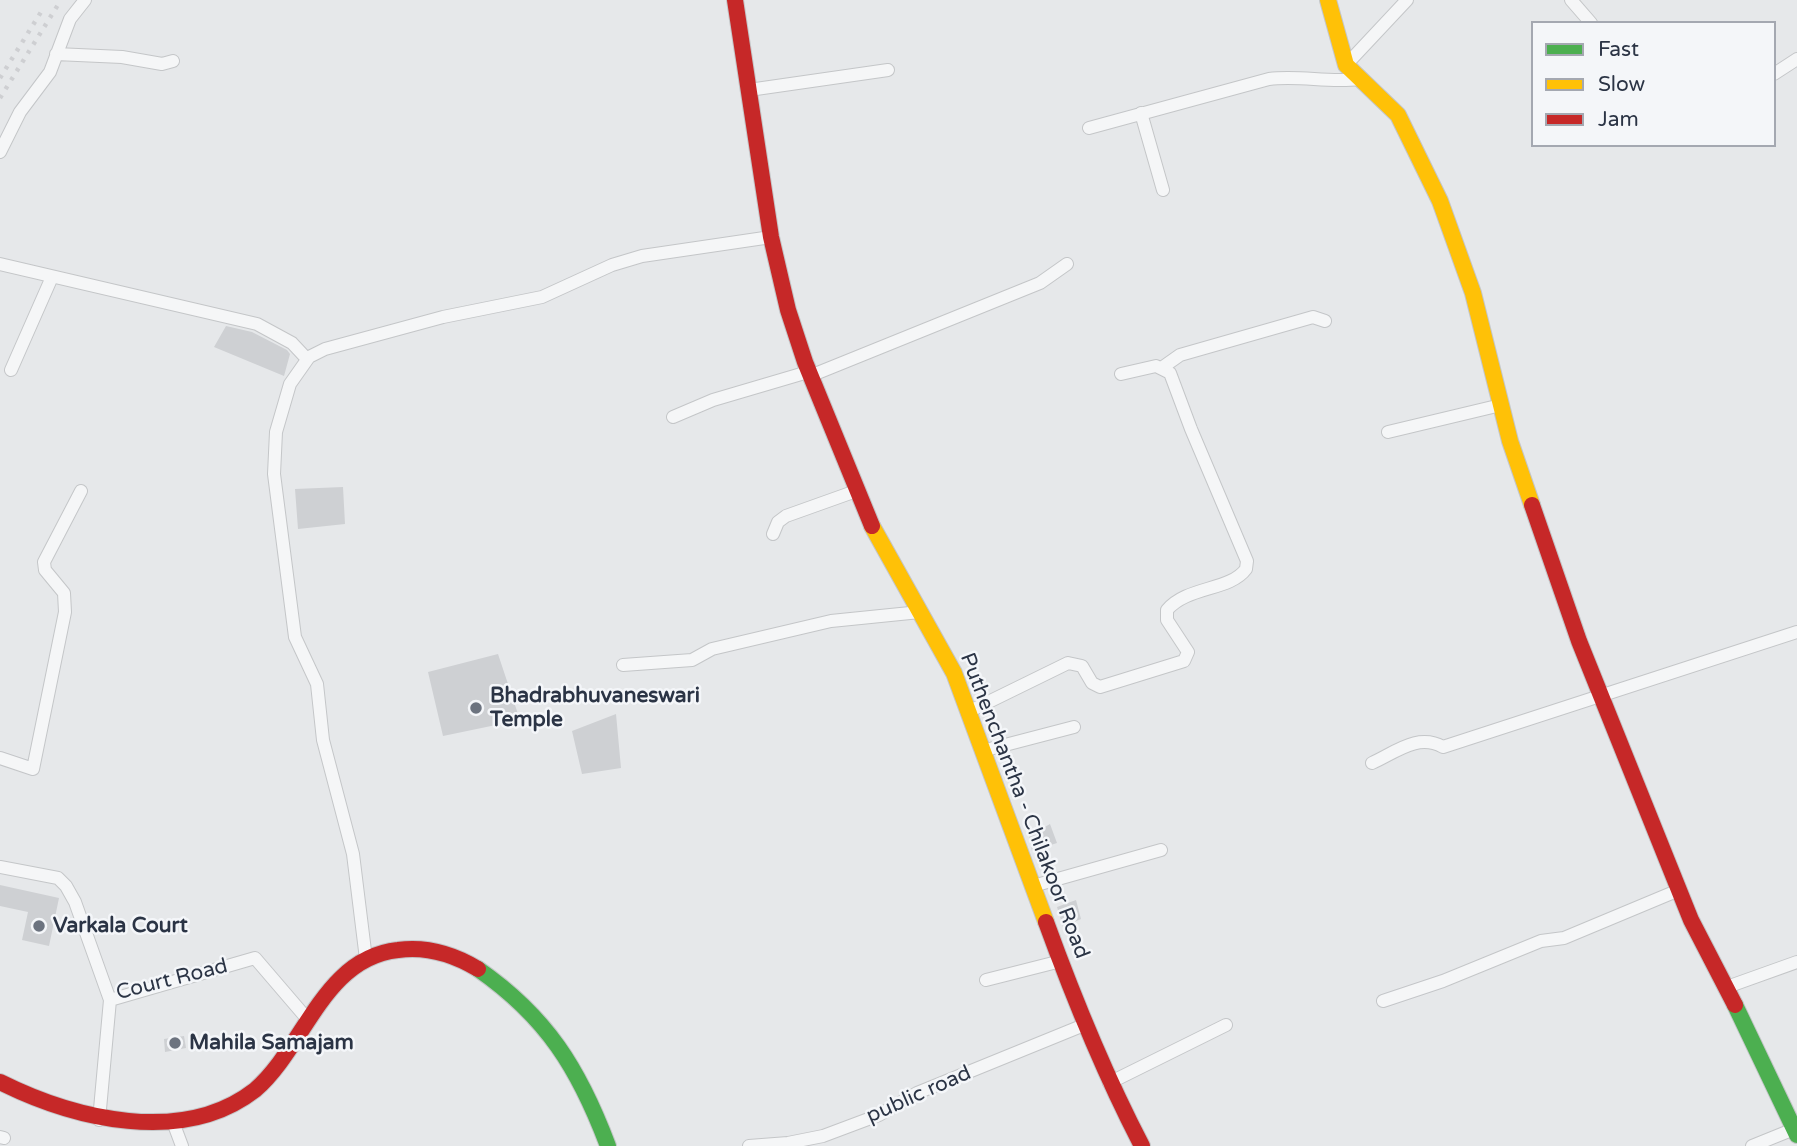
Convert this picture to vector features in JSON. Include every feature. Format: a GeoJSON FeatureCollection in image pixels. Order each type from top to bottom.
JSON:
{"type":"FeatureCollection","features":[{"type":"Feature","properties":{"kind":"main road","name":"Puthenchantha - Chilakoor Road"},"geometry":{"type":"LineString","coordinates":[[735,0],[771,237],[788,310],[809,374],[867,517],[954,673],[1084,1025],[1109,1083],[1142,1146]]}},
{"type":"Feature","properties":{"kind":"main road"},"geometry":{"type":"LineString","coordinates":[[1328,0],[1346,65],[1398,115],[1440,201],[1473,293],[1501,405],[1557,579],[1601,695],[1691,920],[1727,987],[1796,1132]]}},
{"type":"Feature","properties":{"kind":"main road"},"geometry":{"type":"LineString","coordinates":[[0,1082],[32,1098],[99,1120],[173,1122],[227,1108],[256,1090],[270,1076],[339,980],[366,958],[402,949],[436,951],[461,958],[486,972],[513,993],[570,1060],[608,1146]]}},
{"type":"Feature","properties":{"kind":"street"},"geometry":{"type":"LineString","coordinates":[[0,152],[20,112],[46,79],[70,19],[85,0]]}},
{"type":"Feature","properties":{"kind":"street"},"geometry":{"type":"LineString","coordinates":[[1346,65],[1407,0]]}},
{"type":"Feature","properties":{"kind":"street"},"geometry":{"type":"LineString","coordinates":[[1571,0],[1589,21]]}},
{"type":"Feature","properties":{"kind":"street"},"geometry":{"type":"LineString","coordinates":[[56,54],[122,57],[162,64],[173,61]]}},
{"type":"Feature","properties":{"kind":"street"},"geometry":{"type":"LineString","coordinates":[[1776,73],[1797,58]]}},
{"type":"Feature","properties":{"kind":"street"},"geometry":{"type":"LineString","coordinates":[[749,90],[888,70]]}},
{"type":"Feature","properties":{"kind":"street"},"geometry":{"type":"LineString","coordinates":[[1089,128],[1269,79],[1359,79]]}},
{"type":"Feature","properties":{"kind":"street"},"geometry":{"type":"LineString","coordinates":[[1141,113],[1163,190]]}},
{"type":"Feature","properties":{"kind":"street"},"geometry":{"type":"LineString","coordinates":[[366,958],[353,854],[323,740],[317,684],[295,637],[273,452],[290,384],[307,359],[325,349],[388,331],[542,296],[612,265],[642,256],[771,237]]}},
{"type":"Feature","properties":{"kind":"street"},"geometry":{"type":"LineString","coordinates":[[0,264],[257,324],[292,343],[307,359]]}},
{"type":"Feature","properties":{"kind":"street"},"geometry":{"type":"LineString","coordinates":[[673,417],[726,396],[809,374],[1040,283],[1067,264]]}},
{"type":"Feature","properties":{"kind":"street"},"geometry":{"type":"LineString","coordinates":[[11,370],[52,277]]}},
{"type":"Feature","properties":{"kind":"street"},"geometry":{"type":"LineString","coordinates":[[1121,374],[1163,367],[1180,355],[1313,317],[1325,321]]}},
{"type":"Feature","properties":{"kind":"street"},"geometry":{"type":"LineString","coordinates":[[968,712],[1068,663],[1082,666],[1092,683],[1100,687],[1186,660],[1188,652],[1167,620],[1167,610],[1182,598],[1235,579],[1247,569],[1247,561],[1191,429],[1172,376],[1163,367]]}},
{"type":"Feature","properties":{"kind":"street"},"geometry":{"type":"LineString","coordinates":[[1388,432],[1501,405]]}},
{"type":"Feature","properties":{"kind":"street"},"geometry":{"type":"LineString","coordinates":[[0,758],[33,769],[65,612],[64,593],[45,570],[44,562],[81,491]]}},
{"type":"Feature","properties":{"kind":"street"},"geometry":{"type":"LineString","coordinates":[[773,534],[778,521],[786,516],[856,491]]}},
{"type":"Feature","properties":{"kind":"street"},"geometry":{"type":"LineString","coordinates":[[623,665],[692,660],[712,649],[831,621],[920,612]]}},
{"type":"Feature","properties":{"kind":"street"},"geometry":{"type":"LineString","coordinates":[[1372,763],[1421,740],[1431,740],[1443,747],[1797,632]]}},
{"type":"Feature","properties":{"kind":"street"},"geometry":{"type":"LineString","coordinates":[[982,751],[1074,727]]}},
{"type":"Feature","properties":{"kind":"street"},"geometry":{"type":"LineString","coordinates":[[1033,886],[1161,850]]}},
{"type":"Feature","properties":{"kind":"street","name":"Court Road"},"geometry":{"type":"LineString","coordinates":[[0,867],[58,878],[66,886],[110,1000],[255,958],[309,1021]]}},
{"type":"Feature","properties":{"kind":"street"},"geometry":{"type":"LineString","coordinates":[[1383,1001],[1443,981],[1541,941],[1564,939],[1679,890]]}},
{"type":"Feature","properties":{"kind":"street"},"geometry":{"type":"LineString","coordinates":[[986,980],[1061,961]]}},
{"type":"Feature","properties":{"kind":"street"},"geometry":{"type":"LineString","coordinates":[[1727,987],[1797,962]]}},
{"type":"Feature","properties":{"kind":"street"},"geometry":{"type":"LineString","coordinates":[[99,1120],[110,1000]]}},
{"type":"Feature","properties":{"kind":"street"},"geometry":{"type":"LineString","coordinates":[[1109,1083],[1226,1024]]}},
{"type":"Feature","properties":{"kind":"street","name":"public road"},"geometry":{"type":"LineString","coordinates":[[749,1146],[788,1143],[823,1136],[879,1115],[918,1093],[1084,1025]]}},
{"type":"Feature","properties":{"kind":"street"},"geometry":{"type":"LineString","coordinates":[[173,1122],[181,1146]]}},
{"type":"Feature","properties":{"kind":"street"},"geometry":{"type":"LineString","coordinates":[[1752,1146],[1796,1132]]}},
{"type":"Feature","properties":{"kind":"building"},"geometry":{"type":"Polygon","coordinates":[[[226,326],[252,332],[287,350],[290,354],[284,376],[214,347],[226,326]]]}},
{"type":"Feature","properties":{"kind":"building"},"geometry":{"type":"Polygon","coordinates":[[[343,487],[345,524],[298,529],[295,489],[343,487]]]}},
{"type":"Feature","properties":{"kind":"building"},"geometry":{"type":"Polygon","coordinates":[[[498,654],[520,720],[443,736],[428,672],[498,654]]]}},
{"type":"Feature","properties":{"kind":"building"},"geometry":{"type":"Polygon","coordinates":[[[616,714],[621,768],[582,774],[572,731],[616,714]]]}},
{"type":"Feature","properties":{"kind":"building"},"geometry":{"type":"Polygon","coordinates":[[[1050,824],[1057,843],[1032,851],[1029,836],[1050,824]]]}},
{"type":"Feature","properties":{"kind":"building","name":"Varkala Court"},"geometry":{"type":"Polygon","coordinates":[[[0,885],[59,898],[49,946],[22,940],[28,912],[0,906],[0,885]]]}},
{"type":"Feature","properties":{"kind":"building"},"geometry":{"type":"Polygon","coordinates":[[[1076,900],[1081,919],[1063,927],[1057,907],[1076,900]]]}},
{"type":"Feature","properties":{"kind":"building","name":"Mahila Samajam"},"geometry":{"type":"Polygon","coordinates":[[[184,1036],[186,1048],[165,1052],[164,1039],[184,1036]]]}},
{"type":"Feature","properties":{"kind":"railway"},"geometry":{"type":"LineString","coordinates":[[0,98],[61,0]]}},
{"type":"Feature","properties":{"kind":"railway"},"geometry":{"type":"LineString","coordinates":[[0,78],[41,12]]}},
{"type":"Feature","properties":{"kind":"traffic: fast"},"geometry":{"type":"LineString","coordinates":[[478,969],[523,1006],[558,1047],[585,1093],[608,1146]]}},
{"type":"Feature","properties":{"kind":"traffic: fast"},"geometry":{"type":"LineString","coordinates":[[1735,1005],[1797,1135]]}},
{"type":"Feature","properties":{"kind":"traffic: slow"},"geometry":{"type":"LineString","coordinates":[[1328,0],[1346,65],[1398,115],[1440,201],[1473,293],[1510,441],[1532,505]]}},
{"type":"Feature","properties":{"kind":"traffic: slow"},"geometry":{"type":"LineString","coordinates":[[872,526],[954,673],[1046,922]]}},
{"type":"Feature","properties":{"kind":"traffic: jam"},"geometry":{"type":"LineString","coordinates":[[735,0],[771,237],[788,310],[805,362],[872,526]]}},
{"type":"Feature","properties":{"kind":"traffic: jam"},"geometry":{"type":"LineString","coordinates":[[1532,505],[1579,641],[1691,920],[1735,1005]]}},
{"type":"Feature","properties":{"kind":"traffic: jam"},"geometry":{"type":"LineString","coordinates":[[1046,922],[1090,1036],[1142,1146]]}},
{"type":"Feature","properties":{"kind":"traffic: jam"},"geometry":{"type":"LineString","coordinates":[[0,1082],[61,1107],[94,1116],[162,1122],[195,1118],[226,1107],[255,1090],[288,1051],[333,986],[351,969],[372,957],[398,950],[429,950],[449,955],[478,969]]}},
{"type":"Feature","properties":{"kind":"place","name":"Bhadrabhuvaneswari Temple"},"geometry":{"type":"Point","coordinates":[476,708]}},
{"type":"Feature","properties":{"kind":"place","name":"Varkala Court"},"geometry":{"type":"Point","coordinates":[39,926]}},
{"type":"Feature","properties":{"kind":"place","name":"Mahila Samajam"},"geometry":{"type":"Point","coordinates":[175,1043]}}]}
